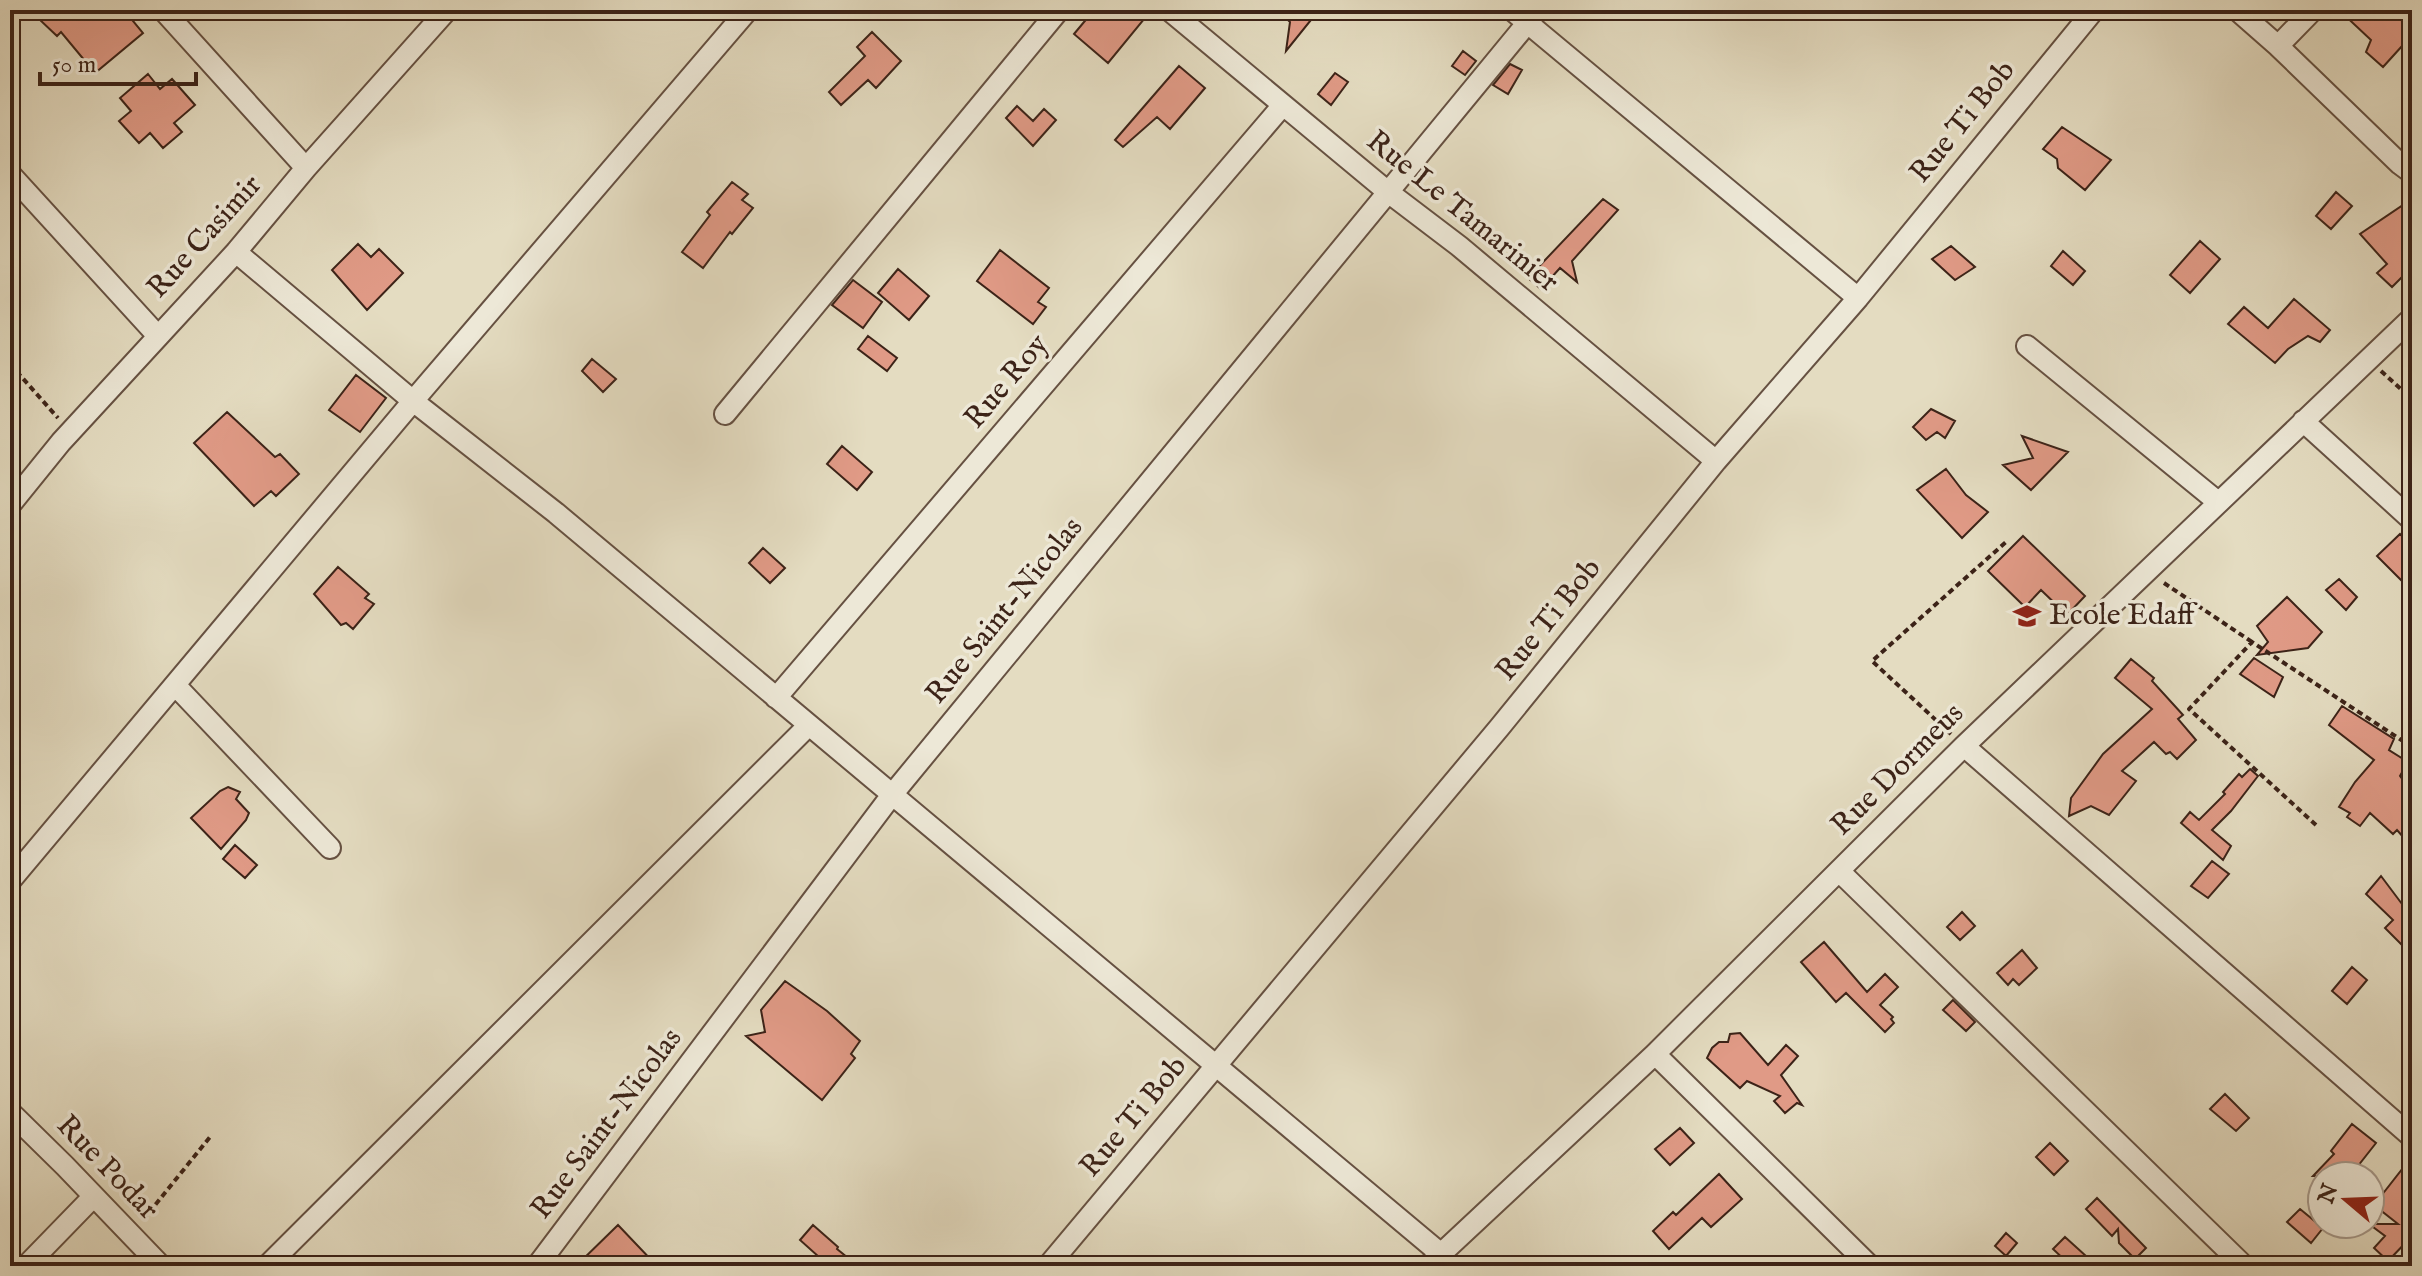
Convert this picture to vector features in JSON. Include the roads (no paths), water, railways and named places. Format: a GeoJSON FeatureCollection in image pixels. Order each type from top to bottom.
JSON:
{"type":"FeatureCollection","features":[{"type":"Feature","properties":{"kind":"street"},"geometry":{"type":"LineString","coordinates":[[163,10],[306,168]]}},
{"type":"Feature","properties":{"kind":"street","name":"Rue Casimir"},"geometry":{"type":"LineString","coordinates":[[10,505],[71,431],[236,252],[306,168],[447,10]]}},
{"type":"Feature","properties":{"kind":"street"},"geometry":{"type":"LineString","coordinates":[[10,881],[413,401],[748,10]]}},
{"type":"Feature","properties":{"kind":"street"},"geometry":{"type":"LineString","coordinates":[[725,414],[1059,10]]}},
{"type":"Feature","properties":{"kind":"street","name":"Rue Le Tamarinier"},"geometry":{"type":"LineString","coordinates":[[1169,10],[1716,461]]}},
{"type":"Feature","properties":{"kind":"street","name":"Rue Ti Bob"},"geometry":{"type":"LineString","coordinates":[[1048,1266],[1509,716],[1716,461],[1858,298],[2094,10]]}},
{"type":"Feature","properties":{"kind":"street"},"geometry":{"type":"LineString","coordinates":[[2237,10],[2412,173]]}},
{"type":"Feature","properties":{"kind":"street"},"geometry":{"type":"LineString","coordinates":[[2278,46],[2313,10]]}},
{"type":"Feature","properties":{"kind":"street"},"geometry":{"type":"LineString","coordinates":[[1526,14],[1858,298]]}},
{"type":"Feature","properties":{"kind":"street","name":"Rue Saint-Nicolas"},"geometry":{"type":"LineString","coordinates":[[537,1266],[891,796],[1388,192],[1526,14]]}},
{"type":"Feature","properties":{"kind":"street","name":"Rue Roy"},"geometry":{"type":"LineString","coordinates":[[776,698],[1283,105]]}},
{"type":"Feature","properties":{"kind":"street"},"geometry":{"type":"LineString","coordinates":[[10,174],[157,335]]}},
{"type":"Feature","properties":{"kind":"street"},"geometry":{"type":"LineString","coordinates":[[236,252],[413,401],[556,513],[1216,1067],[1435,1260]]}},
{"type":"Feature","properties":{"kind":"street","name":"Rue Dormeus"},"geometry":{"type":"LineString","coordinates":[[1435,1260],[1655,1054],[1964,746],[2412,318]]}},
{"type":"Feature","properties":{"kind":"street"},"geometry":{"type":"LineString","coordinates":[[2027,346],[2218,502]]}},
{"type":"Feature","properties":{"kind":"street"},"geometry":{"type":"LineString","coordinates":[[2303,421],[2412,520]]}},
{"type":"Feature","properties":{"kind":"street"},"geometry":{"type":"LineString","coordinates":[[175,685],[330,848]]}},
{"type":"Feature","properties":{"kind":"street"},"geometry":{"type":"LineString","coordinates":[[267,1266],[808,726]]}},
{"type":"Feature","properties":{"kind":"street"},"geometry":{"type":"LineString","coordinates":[[1964,746],[2412,1137]]}},
{"type":"Feature","properties":{"kind":"street"},"geometry":{"type":"LineString","coordinates":[[1839,871],[2244,1266]]}},
{"type":"Feature","properties":{"kind":"street"},"geometry":{"type":"LineString","coordinates":[[1655,1054],[1870,1266]]}},
{"type":"Feature","properties":{"kind":"street","name":"Rue Podar"},"geometry":{"type":"LineString","coordinates":[[10,1112],[161,1266]]}},
{"type":"Feature","properties":{"kind":"street"},"geometry":{"type":"LineString","coordinates":[[26,1266],[93,1197]]}},
{"type":"Feature","properties":{"kind":"place","name":"Ecole Edaff"},"geometry":{"type":"Point","coordinates":[2027,616]}}]}
